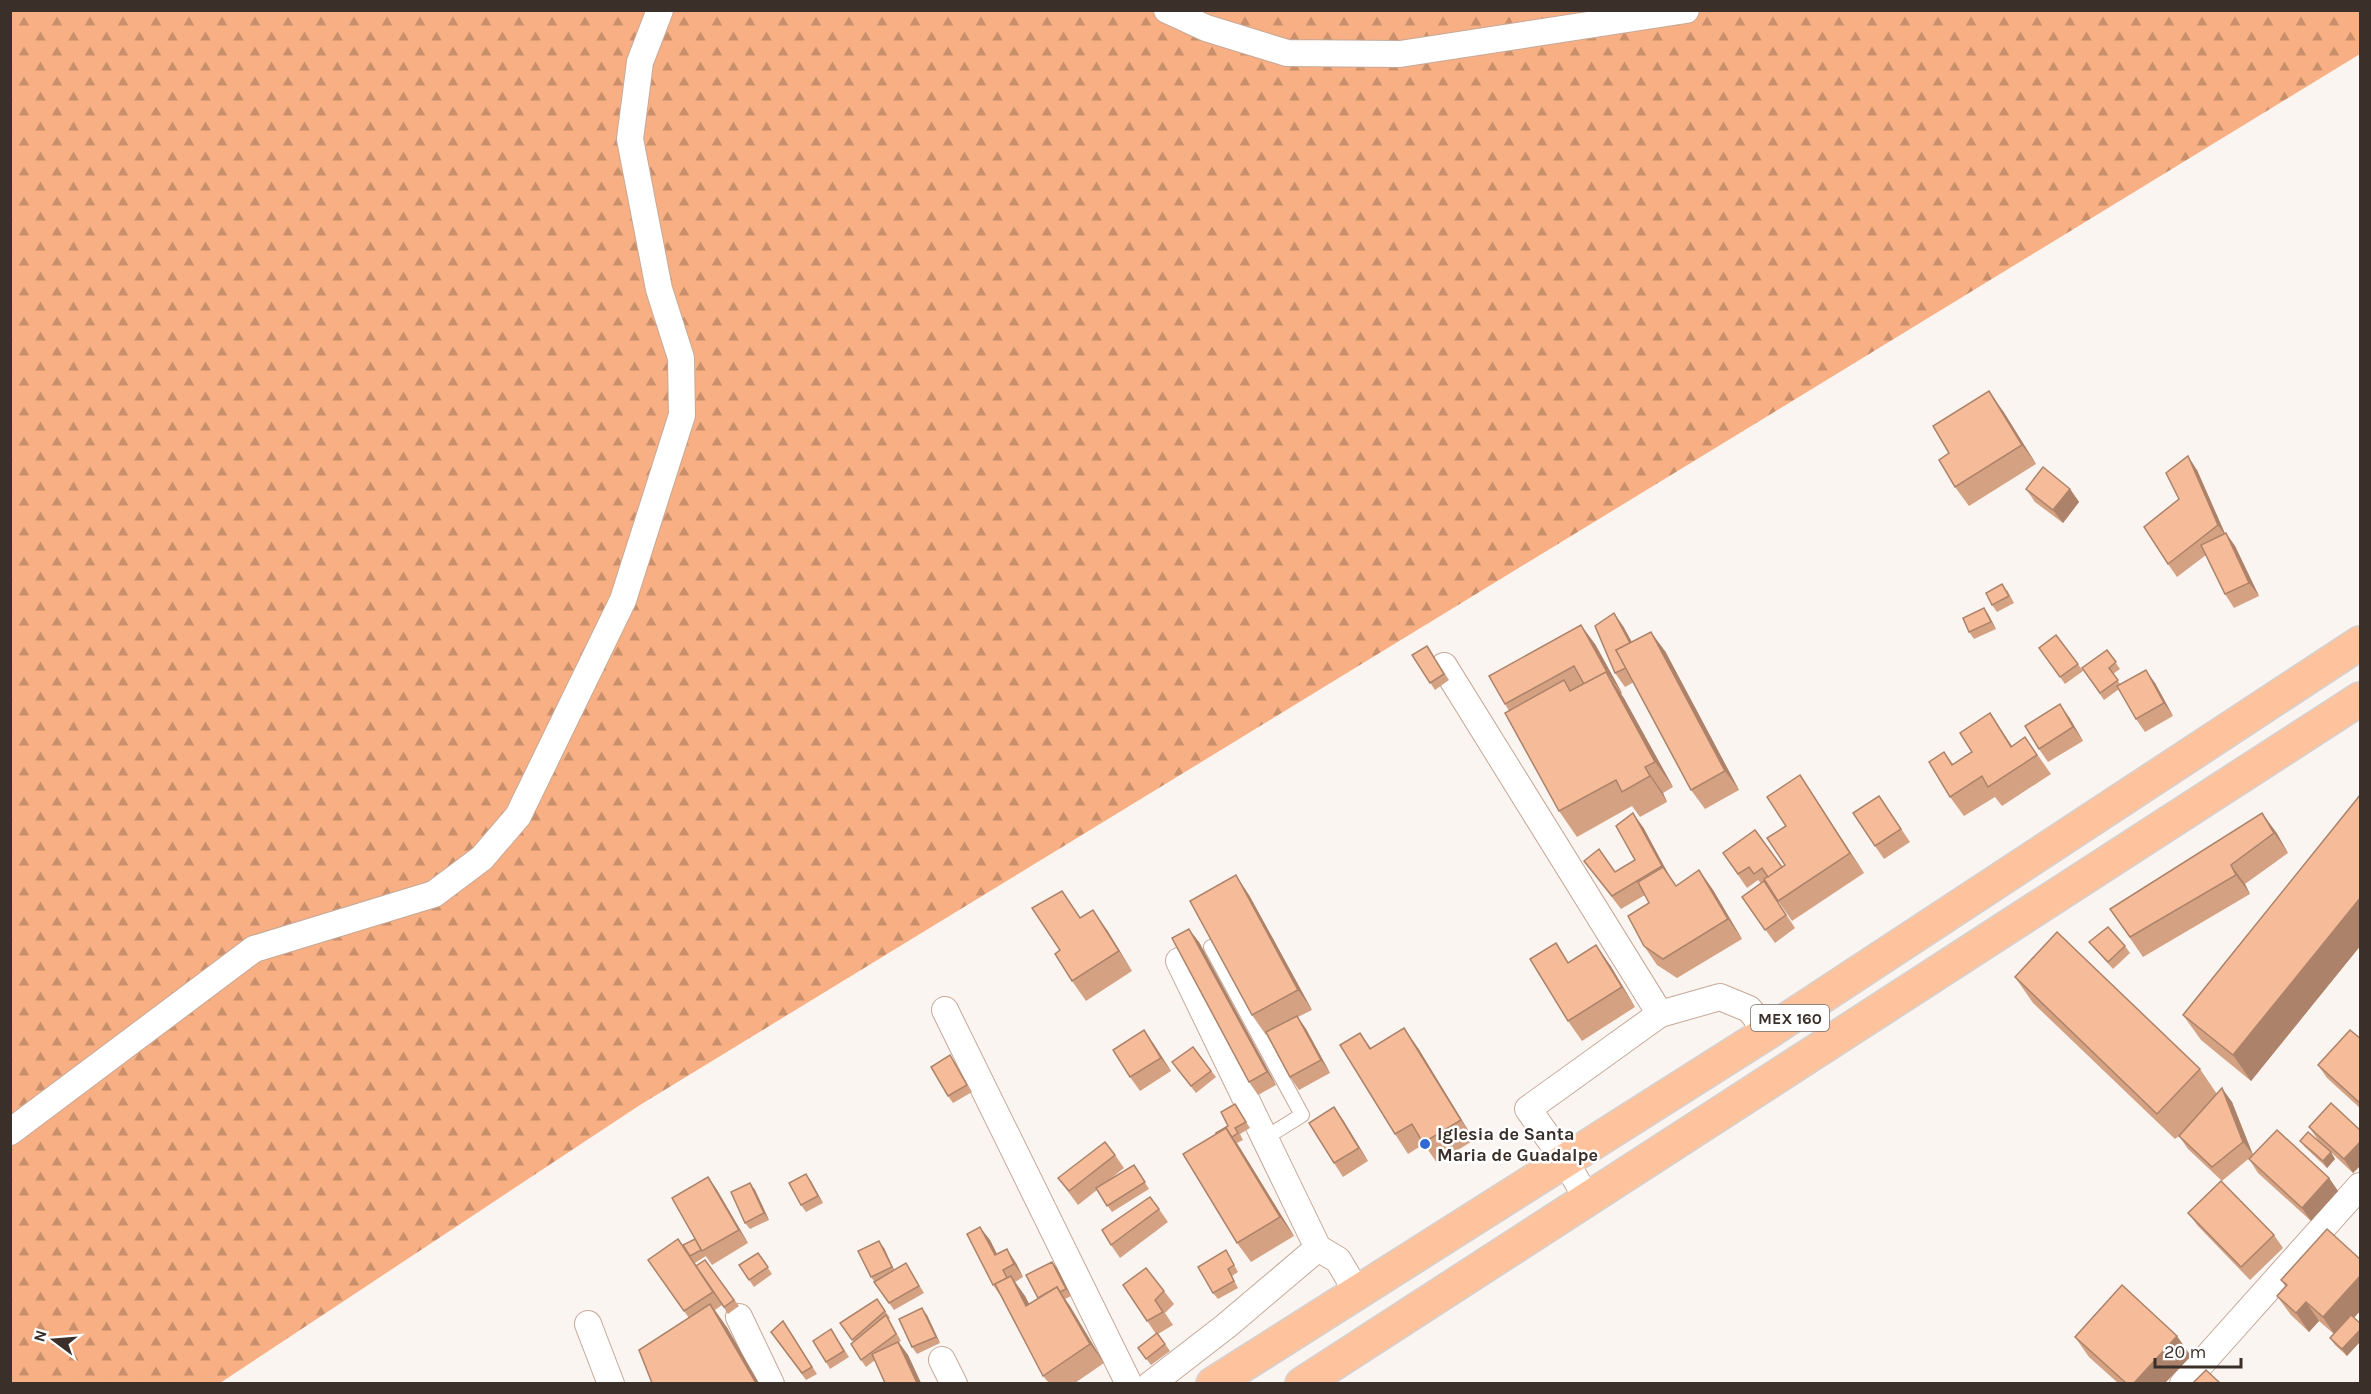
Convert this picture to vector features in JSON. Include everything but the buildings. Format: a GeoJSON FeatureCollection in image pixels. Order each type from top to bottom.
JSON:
{"type":"FeatureCollection","features":[{"type":"Feature","properties":{"kind":"main road","name":"MEX 160"},"geometry":{"type":"LineString","coordinates":[[1213,1383],[1768,1032],[2361,643]]}},
{"type":"Feature","properties":{"kind":"main road","name":"MEX 160"},"geometry":{"type":"LineString","coordinates":[[1302,1383],[2361,699]]}},
{"type":"Feature","properties":{"kind":"street"},"geometry":{"type":"LineString","coordinates":[[10,1132],[254,949],[434,894],[483,858],[518,816],[623,600],[682,415],[681,358],[659,289],[630,139],[640,62],[660,10]]}},
{"type":"Feature","properties":{"kind":"street"},"geometry":{"type":"LineString","coordinates":[[1167,10],[1206,28],[1287,53],[1389,54],[1686,10]]}},
{"type":"Feature","properties":{"kind":"street"},"geometry":{"type":"LineString","coordinates":[[1444,666],[1660,1014]]}},
{"type":"Feature","properties":{"kind":"street"},"geometry":{"type":"LineString","coordinates":[[1179,961],[1318,1248],[1338,1260],[1357,1292]]}},
{"type":"Feature","properties":{"kind":"street"},"geometry":{"type":"LineString","coordinates":[[1588,1200],[1565,1161],[1528,1109],[1660,1014],[1720,997],[1749,1009],[1768,1032]]}},
{"type":"Feature","properties":{"kind":"street"},"geometry":{"type":"LineString","coordinates":[[945,1010],[1129,1383]]}},
{"type":"Feature","properties":{"kind":"street"},"geometry":{"type":"LineString","coordinates":[[2183,1383],[2361,1186]]}},
{"type":"Feature","properties":{"kind":"street"},"geometry":{"type":"LineString","coordinates":[[1152,1383],[1226,1326],[1318,1248]]}},
{"type":"Feature","properties":{"kind":"street"},"geometry":{"type":"LineString","coordinates":[[739,1317],[771,1383]]}},
{"type":"Feature","properties":{"kind":"street"},"geometry":{"type":"LineString","coordinates":[[588,1324],[611,1383]]}},
{"type":"Feature","properties":{"kind":"street"},"geometry":{"type":"LineString","coordinates":[[942,1360],[954,1383]]}},
{"type":"Feature","properties":{"kind":"lane"},"geometry":{"type":"LineString","coordinates":[[1210,947],[1302,1115],[1265,1138]]}},
{"type":"Feature","properties":{"kind":"green space"},"geometry":{"type":"Polygon","coordinates":[[[2360,10],[2360,54],[640,1105],[220,1383],[11,1384],[10,11],[2360,10]]]}},
{"type":"Feature","properties":{"kind":"place","name":"Iglesia de Santa Maria de Guadalpe"},"geometry":{"type":"Point","coordinates":[1425,1144]}}]}
